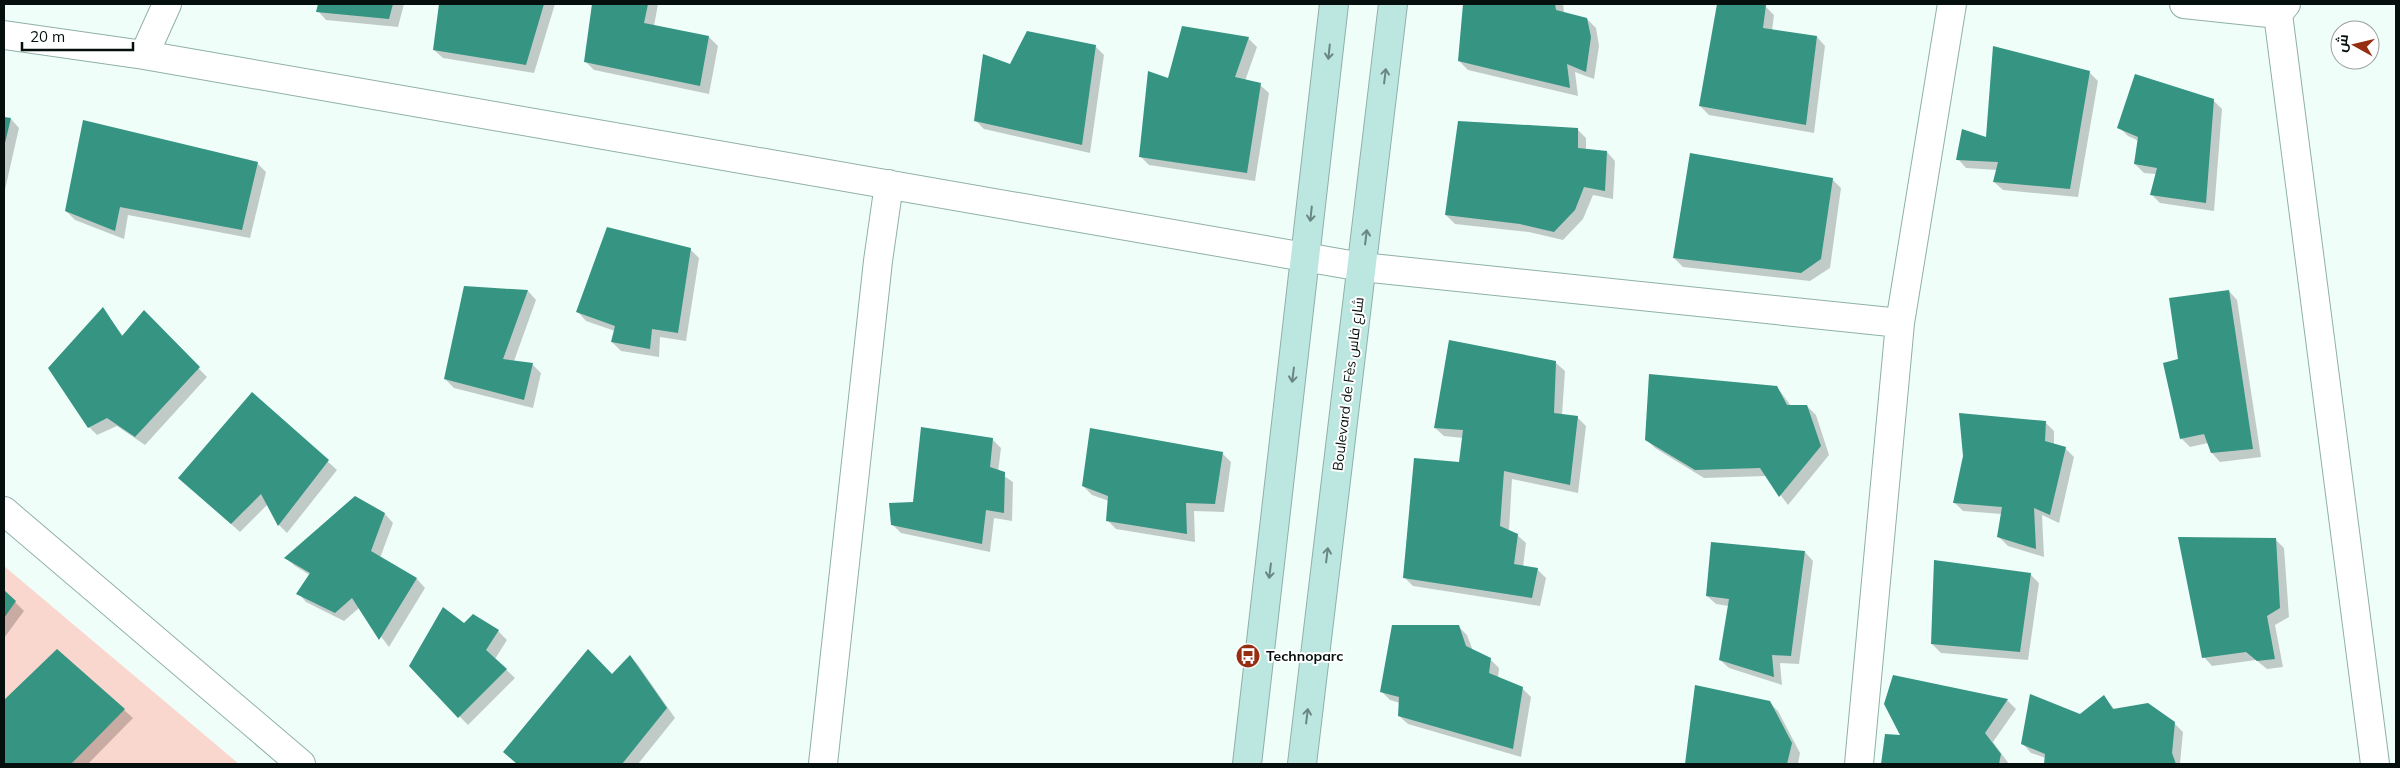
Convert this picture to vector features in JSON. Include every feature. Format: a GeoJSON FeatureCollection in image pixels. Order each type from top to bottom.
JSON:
{"type":"FeatureCollection","features":[{"type":"Feature","properties":{"kind":"main road"},"geometry":{"type":"LineString","coordinates":[[1247,764],[1307,257],[1334,4]]}},
{"type":"Feature","properties":{"kind":"main road","name":"Boulevard de Fès شارع فاس"},"geometry":{"type":"LineString","coordinates":[[1302,764],[1393,4]]}},
{"type":"Feature","properties":{"kind":"street"},"geometry":{"type":"LineString","coordinates":[[144,55],[167,4]]}},
{"type":"Feature","properties":{"kind":"street"},"geometry":{"type":"LineString","coordinates":[[1860,764],[1900,323],[1952,4]]}},
{"type":"Feature","properties":{"kind":"street"},"geometry":{"type":"LineString","coordinates":[[2184,4],[2282,9],[2375,764]]}},
{"type":"Feature","properties":{"kind":"street"},"geometry":{"type":"LineString","coordinates":[[4,35],[144,55],[1362,267],[1900,323]]}},
{"type":"Feature","properties":{"kind":"street"},"geometry":{"type":"LineString","coordinates":[[823,764],[878,261],[889,184]]}},
{"type":"Feature","properties":{"kind":"street"},"geometry":{"type":"LineString","coordinates":[[4,511],[301,764]]}},
{"type":"Feature","properties":{"kind":"shaded area"},"geometry":{"type":"Polygon","coordinates":[[[4,566],[239,764],[4,764],[4,566]]]}},
{"type":"Feature","properties":{"kind":"building"},"geometry":{"type":"Polygon","coordinates":[[[318,4],[393,4],[389,19],[316,12],[318,4]]]}},
{"type":"Feature","properties":{"kind":"building"},"geometry":{"type":"Polygon","coordinates":[[[439,4],[544,4],[526,65],[433,50],[439,4]]]}},
{"type":"Feature","properties":{"kind":"building"},"geometry":{"type":"Polygon","coordinates":[[[592,4],[648,4],[644,23],[709,36],[700,86],[584,62],[592,4]]]}},
{"type":"Feature","properties":{"kind":"building"},"geometry":{"type":"Polygon","coordinates":[[[1463,4],[1555,4],[1556,10],[1587,18],[1591,37],[1586,72],[1567,64],[1570,88],[1458,61],[1463,4]]]}},
{"type":"Feature","properties":{"kind":"building"},"geometry":{"type":"Polygon","coordinates":[[[1717,4],[1766,5],[1763,28],[1817,36],[1806,125],[1699,106],[1717,4]]]}},
{"type":"Feature","properties":{"kind":"building"},"geometry":{"type":"Polygon","coordinates":[[[1182,26],[1249,37],[1235,77],[1261,83],[1247,173],[1139,157],[1148,71],[1168,78],[1182,26]]]}},
{"type":"Feature","properties":{"kind":"building"},"geometry":{"type":"Polygon","coordinates":[[[1027,31],[1096,45],[1082,145],[974,121],[983,54],[1010,64],[1027,31]]]}},
{"type":"Feature","properties":{"kind":"building"},"geometry":{"type":"Polygon","coordinates":[[[1993,46],[2090,71],[2070,189],[1993,182],[1998,162],[1956,160],[1962,129],[1986,137],[1993,46]]]}},
{"type":"Feature","properties":{"kind":"building"},"geometry":{"type":"Polygon","coordinates":[[[2135,74],[2214,99],[2206,203],[2150,195],[2157,168],[2134,164],[2138,137],[2117,128],[2135,74]]]}},
{"type":"Feature","properties":{"kind":"building"},"geometry":{"type":"Polygon","coordinates":[[[4,117],[11,118],[4,147],[4,117]]]}},
{"type":"Feature","properties":{"kind":"building"},"geometry":{"type":"Polygon","coordinates":[[[83,120],[258,162],[242,230],[120,207],[115,231],[65,211],[83,120]]]}},
{"type":"Feature","properties":{"kind":"building"},"geometry":{"type":"Polygon","coordinates":[[[1458,121],[1578,128],[1578,148],[1607,151],[1605,191],[1584,187],[1575,210],[1554,232],[1520,224],[1445,215],[1458,121]]]}},
{"type":"Feature","properties":{"kind":"building"},"geometry":{"type":"Polygon","coordinates":[[[1690,153],[1833,178],[1821,259],[1801,273],[1673,258],[1690,153]]]}},
{"type":"Feature","properties":{"kind":"building"},"geometry":{"type":"Polygon","coordinates":[[[607,227],[691,248],[678,333],[652,329],[650,349],[611,342],[615,326],[576,312],[607,227]]]}},
{"type":"Feature","properties":{"kind":"building"},"geometry":{"type":"Polygon","coordinates":[[[464,286],[528,290],[503,359],[533,363],[524,400],[444,379],[464,286]]]}},
{"type":"Feature","properties":{"kind":"building"},"geometry":{"type":"Polygon","coordinates":[[[2229,290],[2253,449],[2211,453],[2204,434],[2180,439],[2163,363],[2178,359],[2169,298],[2229,290]]]}},
{"type":"Feature","properties":{"kind":"building"},"geometry":{"type":"Polygon","coordinates":[[[103,307],[122,336],[144,310],[200,367],[135,437],[107,418],[88,428],[48,368],[103,307]]]}},
{"type":"Feature","properties":{"kind":"building"},"geometry":{"type":"Polygon","coordinates":[[[1449,340],[1556,361],[1554,413],[1578,416],[1570,485],[1504,471],[1500,526],[1518,534],[1514,564],[1538,568],[1532,598],[1403,578],[1414,458],[1459,462],[1463,430],[1434,428],[1449,340]]]}},
{"type":"Feature","properties":{"kind":"building"},"geometry":{"type":"Polygon","coordinates":[[[1649,374],[1777,386],[1787,405],[1807,405],[1821,446],[1779,497],[1760,468],[1695,470],[1645,440],[1649,374]]]}},
{"type":"Feature","properties":{"kind":"building"},"geometry":{"type":"Polygon","coordinates":[[[252,392],[329,460],[278,526],[261,494],[231,524],[178,478],[252,392]]]}},
{"type":"Feature","properties":{"kind":"building"},"geometry":{"type":"Polygon","coordinates":[[[1959,413],[2046,421],[2045,441],[2066,447],[2050,515],[2034,508],[2036,549],[1997,537],[2002,507],[1953,503],[1963,456],[1959,413]]]}},
{"type":"Feature","properties":{"kind":"building"},"geometry":{"type":"Polygon","coordinates":[[[921,427],[993,438],[990,467],[1005,472],[1004,513],[986,510],[982,544],[891,525],[889,503],[913,502],[921,427]]]}},
{"type":"Feature","properties":{"kind":"building"},"geometry":{"type":"Polygon","coordinates":[[[1090,428],[1223,452],[1215,504],[1186,503],[1187,534],[1106,521],[1108,496],[1082,486],[1090,428]]]}},
{"type":"Feature","properties":{"kind":"building"},"geometry":{"type":"Polygon","coordinates":[[[355,496],[385,513],[371,551],[417,578],[379,640],[352,598],[335,613],[296,594],[310,573],[284,558],[355,496]]]}},
{"type":"Feature","properties":{"kind":"building"},"geometry":{"type":"Polygon","coordinates":[[[2178,537],[2276,538],[2280,608],[2267,616],[2275,659],[2257,661],[2246,652],[2202,658],[2178,537]]]}},
{"type":"Feature","properties":{"kind":"building"},"geometry":{"type":"Polygon","coordinates":[[[1711,542],[1805,551],[1791,656],[1772,655],[1774,677],[1719,660],[1729,599],[1706,596],[1711,542]]]}},
{"type":"Feature","properties":{"kind":"building"},"geometry":{"type":"Polygon","coordinates":[[[1934,560],[2031,573],[2020,652],[1931,644],[1934,560]]]}},
{"type":"Feature","properties":{"kind":"building"},"geometry":{"type":"Polygon","coordinates":[[[4,590],[16,601],[4,618],[4,590]]]}},
{"type":"Feature","properties":{"kind":"building"},"geometry":{"type":"Polygon","coordinates":[[[443,607],[464,623],[473,614],[499,630],[486,650],[507,669],[458,718],[409,666],[443,607]]]}},
{"type":"Feature","properties":{"kind":"building"},"geometry":{"type":"Polygon","coordinates":[[[1392,625],[1459,625],[1466,646],[1491,658],[1489,673],[1523,687],[1513,749],[1398,716],[1399,697],[1380,692],[1392,625]]]}},
{"type":"Feature","properties":{"kind":"building"},"geometry":{"type":"Polygon","coordinates":[[[57,649],[125,709],[71,764],[4,764],[4,700],[57,649]]]}},
{"type":"Feature","properties":{"kind":"building"},"geometry":{"type":"Polygon","coordinates":[[[588,649],[612,674],[630,655],[667,708],[622,764],[517,764],[503,752],[588,649]]]}},
{"type":"Feature","properties":{"kind":"building"},"geometry":{"type":"Polygon","coordinates":[[[1893,675],[2008,699],[1985,733],[2001,754],[1999,764],[1881,764],[1885,734],[1900,735],[1884,704],[1893,675]]]}},
{"type":"Feature","properties":{"kind":"building"},"geometry":{"type":"Polygon","coordinates":[[[1695,685],[1770,701],[1792,743],[1787,764],[1685,764],[1695,685]]]}},
{"type":"Feature","properties":{"kind":"building"},"geometry":{"type":"Polygon","coordinates":[[[2030,694],[2080,714],[2104,695],[2113,709],[2148,703],[2175,722],[2172,753],[2176,764],[2044,764],[2045,754],[2021,744],[2030,694]]]}},
{"type":"Feature","properties":{"kind":"place","name":"Technoparc"},"geometry":{"type":"Point","coordinates":[1248,656]}}]}
